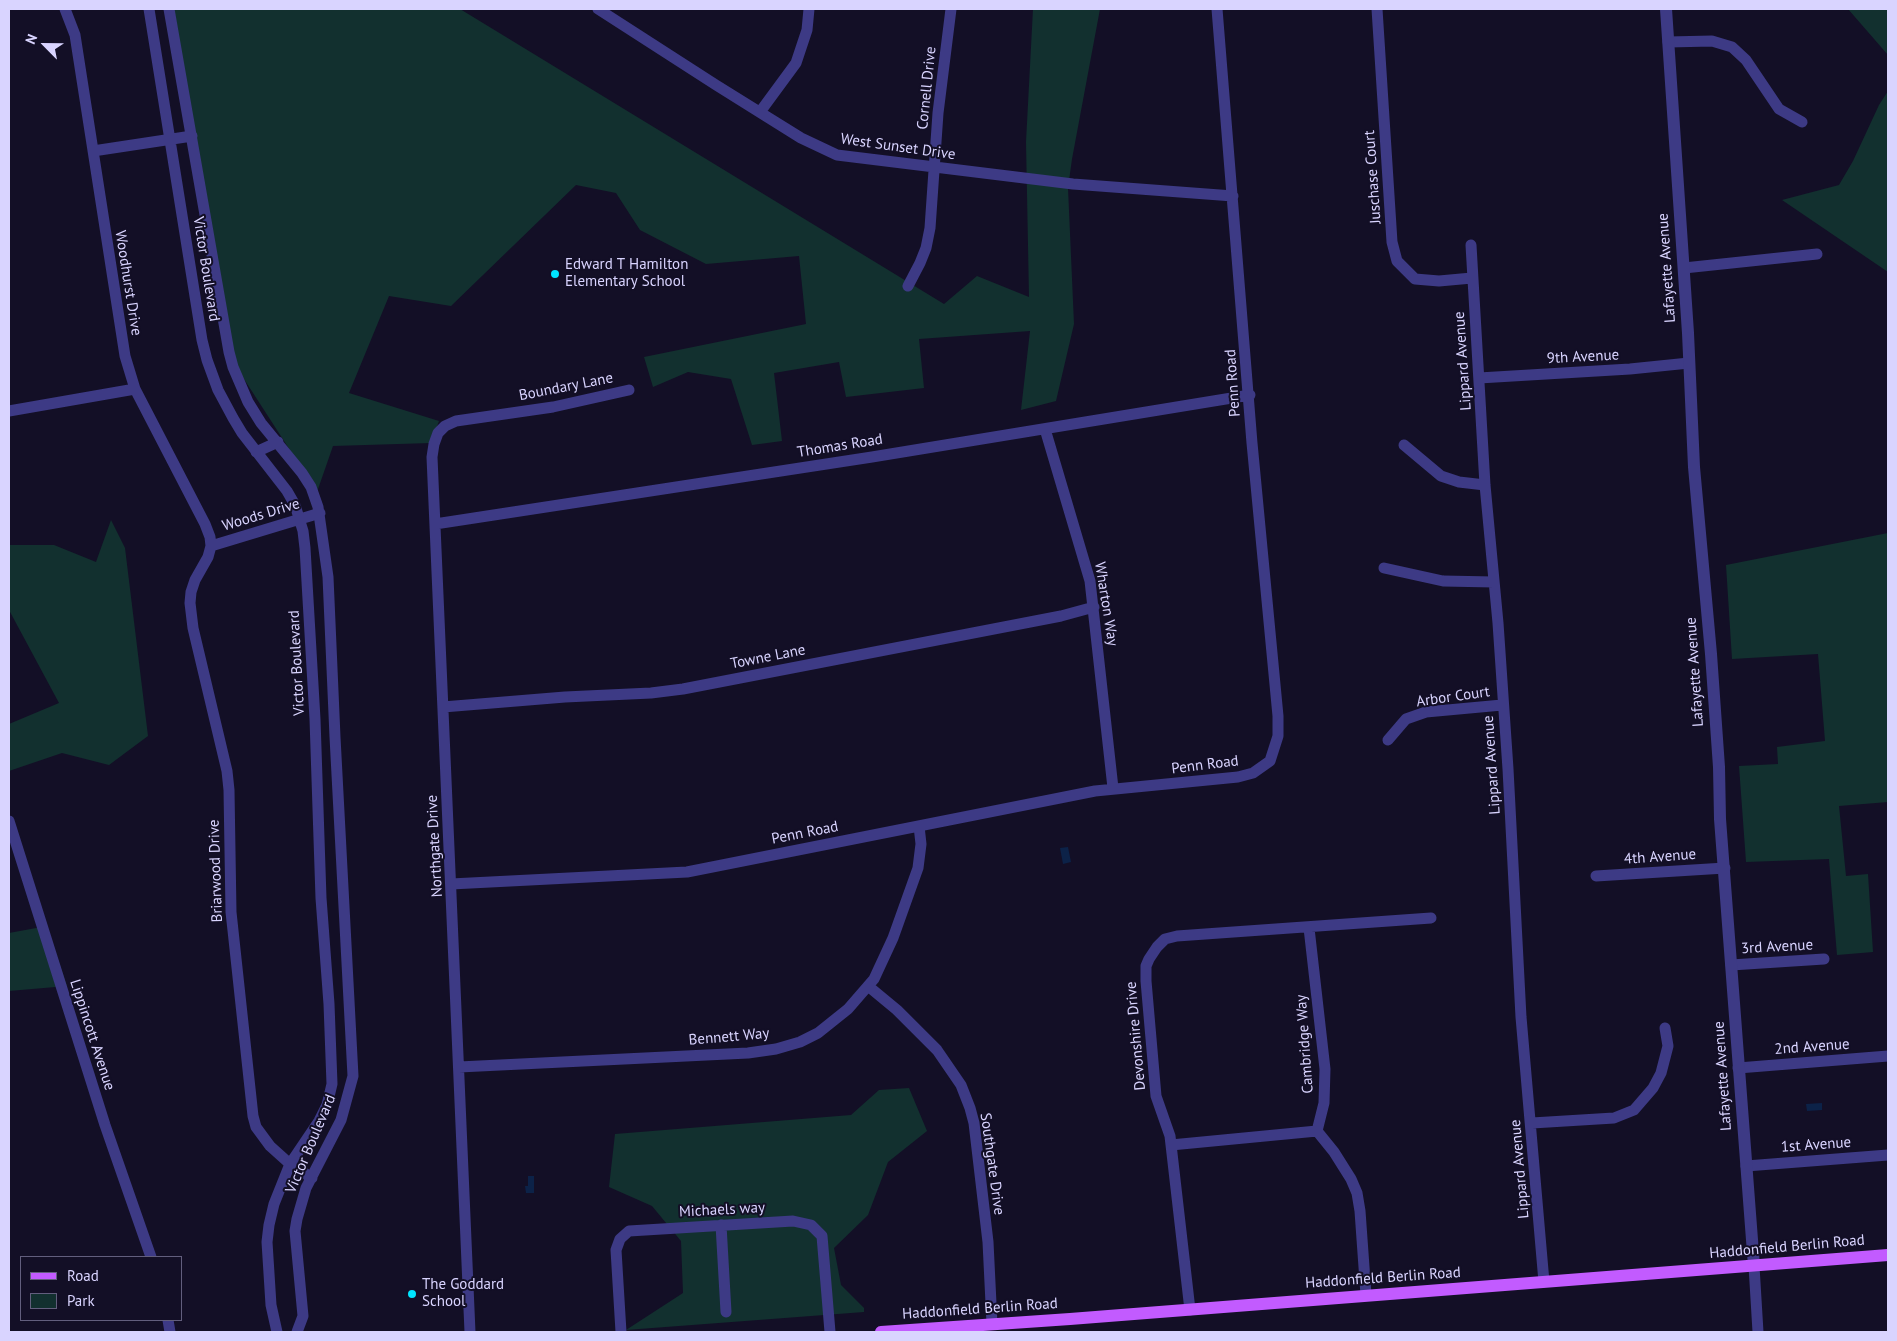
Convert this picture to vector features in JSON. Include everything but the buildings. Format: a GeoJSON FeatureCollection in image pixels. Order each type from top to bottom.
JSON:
{"type":"FeatureCollection","features":[{"type":"Feature","properties":{"kind":"main road","name":"Haddonfield Berlin Road"},"geometry":{"type":"LineString","coordinates":[[881,1332],[1190,1310],[1888,1255]]}},
{"type":"Feature","properties":{"kind":"street","name":"Woodhurst Drive"},"geometry":{"type":"LineString","coordinates":[[65,9],[75,35],[125,356],[135,389],[205,524],[210,537],[210,546]]}},
{"type":"Feature","properties":{"kind":"street","name":"Victor Boulevard"},"geometry":{"type":"LineString","coordinates":[[149,9],[202,340],[207,360],[218,390],[232,418],[287,491],[295,505],[300,519],[305,548],[315,709],[321,898],[329,1004],[332,1084],[327,1104],[319,1121],[290,1164],[274,1204],[269,1224],[267,1242],[271,1305],[277,1332]]}},
{"type":"Feature","properties":{"kind":"street","name":"Victor Boulevard"},"geometry":{"type":"LineString","coordinates":[[169,9],[231,359],[248,402],[261,422],[307,480],[320,513],[328,577],[353,1076],[341,1120],[306,1188],[295,1231],[303,1316],[297,1332]]}},
{"type":"Feature","properties":{"kind":"street","name":"West Sunset Drive"},"geometry":{"type":"LineString","coordinates":[[598,9],[801,138],[837,155],[1073,184],[1233,196]]}},
{"type":"Feature","properties":{"kind":"street"},"geometry":{"type":"LineString","coordinates":[[760,112],[796,63],[807,30],[810,9]]}},
{"type":"Feature","properties":{"kind":"street","name":"Cornell Drive"},"geometry":{"type":"LineString","coordinates":[[908,286],[926,248],[930,228],[938,113],[951,9]]}},
{"type":"Feature","properties":{"kind":"street","name":"Penn Road"},"geometry":{"type":"LineString","coordinates":[[451,884],[686,872],[1113,788],[1238,777],[1253,773],[1270,761],[1278,736],[1278,716],[1252,443],[1250,395],[1217,9]]}},
{"type":"Feature","properties":{"kind":"street","name":"Juschase Court"},"geometry":{"type":"LineString","coordinates":[[1377,9],[1392,242],[1397,261],[1415,279],[1439,282],[1472,278]]}},
{"type":"Feature","properties":{"kind":"street","name":"Lafayette Avenue"},"geometry":{"type":"LineString","coordinates":[[1666,9],[1684,268],[1694,467],[1711,654],[1738,1068],[1758,1332]]}},
{"type":"Feature","properties":{"kind":"street"},"geometry":{"type":"LineString","coordinates":[[1668,42],[1712,41],[1732,47],[1746,60],[1779,109],[1802,122]]}},
{"type":"Feature","properties":{"kind":"street"},"geometry":{"type":"LineString","coordinates":[[93,151],[192,136]]}},
{"type":"Feature","properties":{"kind":"street","name":"Lippard Avenue"},"geometry":{"type":"LineString","coordinates":[[1471,245],[1485,485],[1508,769],[1521,1017],[1532,1123],[1544,1282]]}},
{"type":"Feature","properties":{"kind":"street"},"geometry":{"type":"LineString","coordinates":[[1684,268],[1817,254]]}},
{"type":"Feature","properties":{"kind":"street","name":"9th Avenue"},"geometry":{"type":"LineString","coordinates":[[1479,378],[1689,364]]}},
{"type":"Feature","properties":{"kind":"street"},"geometry":{"type":"LineString","coordinates":[[9,408],[135,389]]}},
{"type":"Feature","properties":{"kind":"street","name":"Boundary Lane"},"geometry":{"type":"LineString","coordinates":[[507,414],[552,407],[630,390]]}},
{"type":"Feature","properties":{"kind":"street","name":"Thomas Road"},"geometry":{"type":"LineString","coordinates":[[435,524],[1045,429],[1250,395]]}},
{"type":"Feature","properties":{"kind":"street","name":"Northgate Drive"},"geometry":{"type":"LineString","coordinates":[[470,1332],[432,457],[438,433],[445,426],[456,421],[507,414]]}},
{"type":"Feature","properties":{"kind":"street","name":"Wharton Way"},"geometry":{"type":"LineString","coordinates":[[1045,429],[1090,581],[1113,788]]}},
{"type":"Feature","properties":{"kind":"street"},"geometry":{"type":"LineString","coordinates":[[256,452],[278,442]]}},
{"type":"Feature","properties":{"kind":"street"},"geometry":{"type":"LineString","coordinates":[[1404,445],[1441,476],[1459,482],[1485,485]]}},
{"type":"Feature","properties":{"kind":"street","name":"Woods Drive"},"geometry":{"type":"LineString","coordinates":[[210,546],[320,513]]}},
{"type":"Feature","properties":{"kind":"street","name":"Briarwood Drive"},"geometry":{"type":"LineString","coordinates":[[210,546],[208,557],[195,580],[190,603],[227,772],[231,912],[253,1116],[256,1128],[262,1137],[290,1164],[312,1178]]}},
{"type":"Feature","properties":{"kind":"street"},"geometry":{"type":"LineString","coordinates":[[1384,568],[1443,582],[1494,582]]}},
{"type":"Feature","properties":{"kind":"street","name":"Towne Lane"},"geometry":{"type":"LineString","coordinates":[[443,707],[565,697],[651,693],[683,689],[1061,616],[1094,607]]}},
{"type":"Feature","properties":{"kind":"street","name":"Arbor Court"},"geometry":{"type":"LineString","coordinates":[[1388,740],[1406,719],[1426,712],[1502,706]]}},
{"type":"Feature","properties":{"kind":"street","name":"Lippincott Avenue"},"geometry":{"type":"LineString","coordinates":[[9,821],[105,1124],[151,1256]]}},
{"type":"Feature","properties":{"kind":"street","name":"Bennett Way"},"geometry":{"type":"LineString","coordinates":[[459,1067],[748,1053],[776,1049],[818,1034],[848,1009],[874,979],[893,938],[918,868],[919,826]]}},
{"type":"Feature","properties":{"kind":"street","name":"4th Avenue"},"geometry":{"type":"LineString","coordinates":[[1596,876],[1725,868]]}},
{"type":"Feature","properties":{"kind":"street","name":"Devonshire Drive"},"geometry":{"type":"LineString","coordinates":[[1190,1310],[1171,1144],[1162,1108],[1156,1096],[1146,981],[1146,966],[1149,959],[1165,939],[1177,936],[1431,918]]}},
{"type":"Feature","properties":{"kind":"street","name":"Cambridge Way"},"geometry":{"type":"LineString","coordinates":[[1309,928],[1325,1069],[1324,1103],[1317,1131]]}},
{"type":"Feature","properties":{"kind":"street","name":"3rd Avenue"},"geometry":{"type":"LineString","coordinates":[[1731,965],[1824,959]]}},
{"type":"Feature","properties":{"kind":"street","name":"Southgate Drive"},"geometry":{"type":"LineString","coordinates":[[868,986],[897,1010],[937,1050],[961,1086],[970,1108],[974,1123],[988,1242],[992,1324]]}},
{"type":"Feature","properties":{"kind":"street"},"geometry":{"type":"LineString","coordinates":[[1532,1123],[1614,1118],[1634,1110],[1653,1088],[1662,1073],[1668,1046],[1665,1028]]}},
{"type":"Feature","properties":{"kind":"street","name":"2nd Avenue"},"geometry":{"type":"LineString","coordinates":[[1738,1068],[1888,1056]]}},
{"type":"Feature","properties":{"kind":"street"},"geometry":{"type":"LineString","coordinates":[[1171,1144],[1317,1131],[1334,1152],[1351,1179],[1357,1193],[1366,1295]]}},
{"type":"Feature","properties":{"kind":"street","name":"1st Avenue"},"geometry":{"type":"LineString","coordinates":[[1746,1166],[1888,1155]]}},
{"type":"Feature","properties":{"kind":"street","name":"Michaels way"},"geometry":{"type":"LineString","coordinates":[[621,1332],[616,1250],[620,1239],[629,1231],[793,1221],[811,1225],[822,1236],[830,1332]]}},
{"type":"Feature","properties":{"kind":"street"},"geometry":{"type":"LineString","coordinates":[[721,1225],[726,1312]]}},
{"type":"Feature","properties":{"kind":"green space"},"geometry":{"type":"Polygon","coordinates":[[[174,9],[460,9],[944,304],[977,276],[1029,297],[1026,142],[1033,9],[1100,9],[1068,188],[1074,324],[1056,401],[1021,410],[1030,331],[919,339],[924,388],[846,397],[839,362],[774,373],[782,441],[752,445],[731,379],[688,372],[653,387],[644,357],[806,324],[799,256],[706,264],[640,230],[616,193],[576,185],[451,306],[389,296],[349,393],[439,421],[431,443],[333,446],[317,492],[233,362],[174,9]]]}},
{"type":"Feature","properties":{"kind":"green space"},"geometry":{"type":"Polygon","coordinates":[[[1848,9],[1888,9],[1888,55],[1848,9]]]}},
{"type":"Feature","properties":{"kind":"green space"},"geometry":{"type":"Polygon","coordinates":[[[1888,91],[1888,272],[1782,200],[1839,185],[1853,161],[1879,105],[1888,91]]]}},
{"type":"Feature","properties":{"kind":"green space"},"geometry":{"type":"Polygon","coordinates":[[[111,520],[125,548],[148,736],[109,765],[62,753],[9,771],[9,724],[59,703],[9,610],[9,545],[54,545],[96,562],[111,520]]]}},
{"type":"Feature","properties":{"kind":"green space"},"geometry":{"type":"Polygon","coordinates":[[[1888,533],[1888,802],[1839,806],[1846,876],[1868,874],[1873,952],[1837,955],[1829,859],[1746,862],[1739,766],[1778,764],[1777,747],[1825,741],[1818,654],[1732,659],[1726,565],[1888,533]]]}},
{"type":"Feature","properties":{"kind":"green space"},"geometry":{"type":"Polygon","coordinates":[[[47,926],[67,986],[9,991],[9,933],[47,926]]]}},
{"type":"Feature","properties":{"kind":"green space"},"geometry":{"type":"Polygon","coordinates":[[[909,1088],[927,1131],[888,1162],[868,1215],[834,1248],[841,1285],[864,1308],[864,1312],[626,1330],[683,1293],[681,1241],[652,1206],[609,1187],[615,1134],[851,1115],[879,1090],[909,1088]]]}},
{"type":"Feature","properties":{"kind":"water"},"geometry":{"type":"Polygon","coordinates":[[[1068,847],[1071,862],[1063,864],[1060,848],[1068,847]]]}},
{"type":"Feature","properties":{"kind":"water"},"geometry":{"type":"Polygon","coordinates":[[[1822,1103],[1822,1110],[1807,1111],[1806,1104],[1822,1103]]]}},
{"type":"Feature","properties":{"kind":"water"},"geometry":{"type":"Polygon","coordinates":[[[528,1176],[534,1176],[534,1193],[526,1193],[525,1186],[528,1186],[528,1176]]]}},
{"type":"Feature","properties":{"kind":"place","name":"Edward T Hamilton Elementary School"},"geometry":{"type":"Point","coordinates":[555,274]}},
{"type":"Feature","properties":{"kind":"place","name":"The Goddard School"},"geometry":{"type":"Point","coordinates":[412,1294]}}]}
